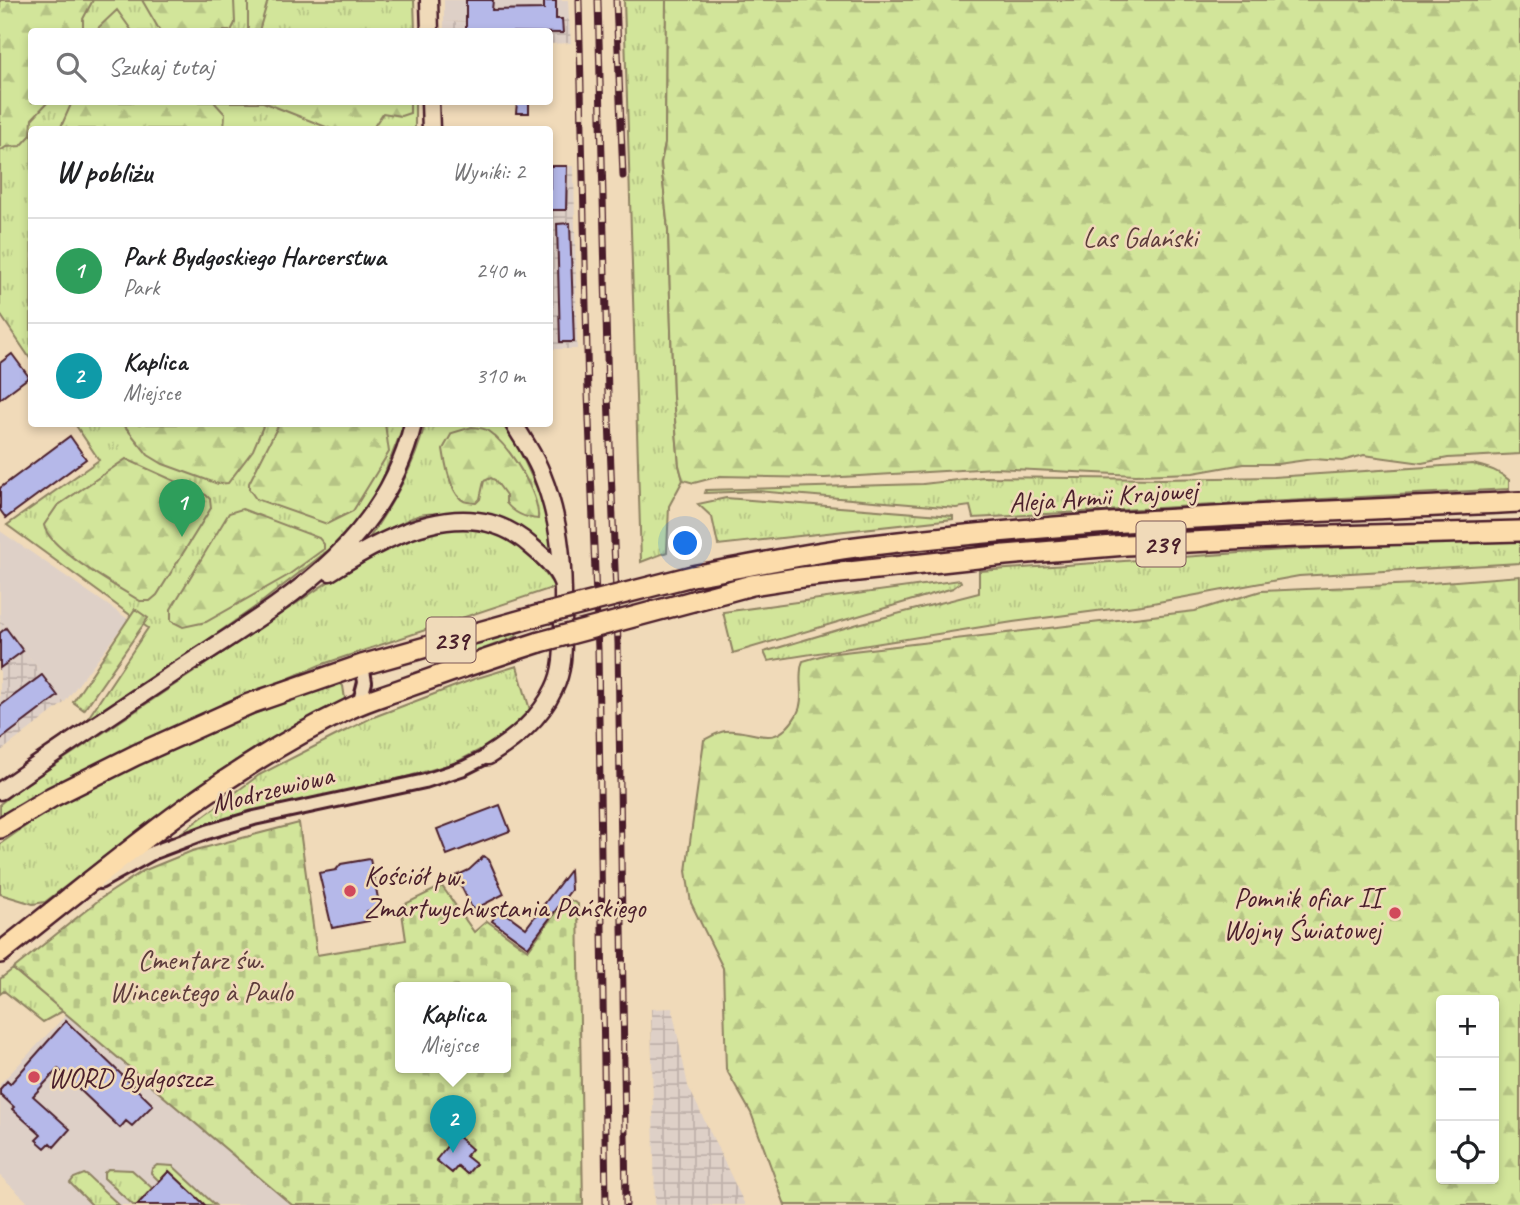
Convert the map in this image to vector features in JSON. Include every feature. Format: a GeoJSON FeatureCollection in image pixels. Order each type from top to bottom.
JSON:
{"type":"FeatureCollection","features":[{"type":"Feature","properties":{"kind":"main road","name":"Aleja Armii Krajowej"},"geometry":{"type":"LineString","coordinates":[[362,665],[692,576],[861,546],[988,532],[1120,522],[1520,502]]}},
{"type":"Feature","properties":{"kind":"main road","name":"Aleja Armii Krajowej"},"geometry":{"type":"LineString","coordinates":[[359,705],[540,642],[752,585],[803,577],[1126,545],[1520,531]]}},
{"type":"Feature","properties":{"kind":"main road","name":"239"},"geometry":{"type":"LineString","coordinates":[[0,828],[52,797],[136,755],[249,704],[362,665]]}},
{"type":"Feature","properties":{"kind":"main road","name":"239"},"geometry":{"type":"LineString","coordinates":[[0,953],[146,836],[243,767],[359,705]]}},
{"type":"Feature","properties":{"kind":"street"},"geometry":{"type":"LineString","coordinates":[[429,0],[430,28]]}},
{"type":"Feature","properties":{"kind":"street"},"geometry":{"type":"LineString","coordinates":[[430,105],[430,126]]}},
{"type":"Feature","properties":{"kind":"street"},"geometry":{"type":"LineString","coordinates":[[295,594],[332,561],[369,520],[395,476],[412,427]]}},
{"type":"Feature","properties":{"kind":"street"},"geometry":{"type":"LineString","coordinates":[[488,756],[510,742],[542,710],[556,686],[563,658],[564,584],[559,531],[542,474],[516,427]]}},
{"type":"Feature","properties":{"kind":"street"},"geometry":{"type":"LineString","coordinates":[[0,791],[74,739],[295,594],[378,542],[421,526],[462,520],[497,526],[526,542],[547,560],[564,584]]}},
{"type":"Feature","properties":{"kind":"street"},"geometry":{"type":"LineString","coordinates":[[359,705],[365,682],[362,665]]}},
{"type":"Feature","properties":{"kind":"street","name":"Modrzewiowa"},"geometry":{"type":"LineString","coordinates":[[77,893],[154,852],[207,832],[264,815],[425,782],[488,756]]}},
{"type":"Feature","properties":{"kind":"shaded area"},"geometry":{"type":"Polygon","coordinates":[[[444,0],[568,0],[569,19],[444,22],[444,0]]]}},
{"type":"Feature","properties":{"kind":"shaded area"},"geometry":{"type":"Polygon","coordinates":[[[569,19],[571,43],[553,44],[553,28],[444,28],[444,22],[569,19]]]}},
{"type":"Feature","properties":{"kind":"shaded area"},"geometry":{"type":"Polygon","coordinates":[[[553,166],[574,166],[577,349],[553,349],[553,166]]]}},
{"type":"Feature","properties":{"kind":"shaded area"},"geometry":{"type":"Polygon","coordinates":[[[0,531],[128,619],[64,703],[0,618],[0,531]]]}},
{"type":"Feature","properties":{"kind":"shaded area"},"geometry":{"type":"Polygon","coordinates":[[[0,618],[64,703],[0,752],[0,618]]]}},
{"type":"Feature","properties":{"kind":"shaded area"},"geometry":{"type":"Polygon","coordinates":[[[672,1008],[688,1086],[745,1205],[655,1205],[651,1009],[672,1008]]]}},
{"type":"Feature","properties":{"kind":"shaded area"},"geometry":{"type":"Polygon","coordinates":[[[67,1014],[292,1205],[31,1205],[0,1176],[0,1084],[67,1014]]]}},
{"type":"Feature","properties":{"kind":"green space"},"geometry":{"type":"Polygon","coordinates":[[[0,0],[414,0],[415,28],[28,28],[28,105],[415,105],[415,126],[28,126],[28,356],[0,314],[0,0]]]}},
{"type":"Feature","properties":{"kind":"green space"},"geometry":{"type":"Polygon","coordinates":[[[0,0],[93,0],[83,19],[83,28],[28,28],[28,105],[45,105],[32,119],[32,126],[28,126],[28,138],[21,146],[6,147],[0,151],[0,0]]]}},
{"type":"Feature","properties":{"kind":"green space"},"geometry":{"type":"Polygon","coordinates":[[[142,0],[234,0],[235,23],[232,28],[158,28],[142,0]]]}},
{"type":"Feature","properties":{"kind":"green space"},"geometry":{"type":"Polygon","coordinates":[[[248,0],[268,0],[260,28],[248,28],[248,0]]]}},
{"type":"Feature","properties":{"kind":"green space"},"geometry":{"type":"Polygon","coordinates":[[[624,0],[666,0],[665,144],[661,163],[668,230],[673,396],[679,465],[683,480],[669,506],[667,552],[641,562],[624,0]]]}},
{"type":"Feature","properties":{"kind":"green space","name":"Las Gdański"},"geometry":{"type":"Polygon","coordinates":[[[666,0],[1520,0],[1520,454],[1448,458],[1422,463],[1364,455],[1342,461],[1313,459],[1278,464],[1244,464],[1193,473],[1136,475],[995,468],[825,478],[720,476],[694,483],[683,480],[679,465],[673,396],[668,230],[661,163],[665,144],[666,0]]]}},
{"type":"Feature","properties":{"kind":"green space"},"geometry":{"type":"Polygon","coordinates":[[[117,10],[130,28],[99,28],[117,10]]]}},
{"type":"Feature","properties":{"kind":"green space"},"geometry":{"type":"Polygon","coordinates":[[[71,105],[217,105],[225,114],[224,126],[61,126],[71,105]]]}},
{"type":"Feature","properties":{"kind":"green space"},"geometry":{"type":"Polygon","coordinates":[[[271,105],[410,105],[410,113],[401,116],[383,113],[375,126],[323,126],[271,105]]]}},
{"type":"Feature","properties":{"kind":"green space"},"geometry":{"type":"Polygon","coordinates":[[[77,427],[403,427],[377,493],[367,509],[330,549],[258,605],[92,720],[88,718],[148,628],[7,525],[99,460],[77,427]]]}},
{"type":"Feature","properties":{"kind":"green space"},"geometry":{"type":"Polygon","coordinates":[[[125,427],[263,427],[253,450],[228,483],[218,484],[163,464],[148,455],[125,427]]]}},
{"type":"Feature","properties":{"kind":"green space"},"geometry":{"type":"Polygon","coordinates":[[[277,427],[385,427],[389,452],[353,511],[327,524],[256,499],[249,489],[249,483],[277,427]]]}},
{"type":"Feature","properties":{"kind":"green space"},"geometry":{"type":"Polygon","coordinates":[[[424,427],[508,427],[544,503],[554,559],[517,528],[492,516],[478,513],[420,515],[368,540],[402,484],[424,427]]]}},
{"type":"Feature","properties":{"kind":"green space"},"geometry":{"type":"Polygon","coordinates":[[[472,427],[488,431],[514,458],[529,484],[538,519],[513,510],[506,503],[506,495],[491,478],[484,481],[480,499],[476,503],[459,498],[449,478],[443,449],[452,433],[472,427]]]}},
{"type":"Feature","properties":{"kind":"green space"},"geometry":{"type":"Polygon","coordinates":[[[126,459],[210,499],[211,508],[157,595],[150,601],[140,601],[85,567],[48,535],[44,525],[57,506],[126,459]]]}},
{"type":"Feature","properties":{"kind":"green space"},"geometry":{"type":"Polygon","coordinates":[[[1473,464],[1505,477],[1509,480],[1509,489],[973,518],[970,506],[956,508],[757,491],[705,493],[706,490],[923,484],[983,477],[1273,477],[1473,464]]]}},
{"type":"Feature","properties":{"kind":"green space"},"geometry":{"type":"Polygon","coordinates":[[[726,498],[953,516],[953,519],[718,545],[712,517],[698,504],[726,498]]]}},
{"type":"Feature","properties":{"kind":"green space"},"geometry":{"type":"Polygon","coordinates":[[[242,509],[319,538],[324,549],[287,576],[206,622],[183,627],[171,621],[171,609],[229,513],[242,509]]]}},
{"type":"Feature","properties":{"kind":"green space"},"geometry":{"type":"Polygon","coordinates":[[[465,525],[493,531],[512,540],[536,562],[555,587],[320,665],[168,730],[62,782],[0,820],[0,804],[16,791],[382,546],[435,528],[465,525]]]}},
{"type":"Feature","properties":{"kind":"green space"},"geometry":{"type":"Polygon","coordinates":[[[1520,539],[1520,563],[1299,576],[1142,605],[1013,622],[768,661],[764,652],[858,624],[979,593],[979,571],[1283,550],[1520,539]]]}},
{"type":"Feature","properties":{"kind":"green space"},"geometry":{"type":"Polygon","coordinates":[[[1520,576],[1520,1205],[785,1205],[751,1113],[726,1069],[723,968],[691,903],[686,871],[704,740],[725,731],[763,736],[780,733],[800,708],[800,674],[803,661],[827,654],[1195,611],[1261,591],[1520,576]]]}},
{"type":"Feature","properties":{"kind":"green space"},"geometry":{"type":"Polygon","coordinates":[[[960,580],[953,588],[733,653],[723,612],[960,580]]]}},
{"type":"Feature","properties":{"kind":"green space"},"geometry":{"type":"Polygon","coordinates":[[[135,609],[148,618],[84,710],[73,702],[135,609]]]}},
{"type":"Feature","properties":{"kind":"green space"},"geometry":{"type":"Polygon","coordinates":[[[513,633],[518,636],[451,661],[443,657],[446,650],[513,633]]]}},
{"type":"Feature","properties":{"kind":"green space"},"geometry":{"type":"Polygon","coordinates":[[[517,666],[530,710],[497,741],[455,763],[392,781],[227,819],[174,838],[259,775],[339,734],[371,718],[474,679],[517,666]]]}},
{"type":"Feature","properties":{"kind":"green space"},"geometry":{"type":"Polygon","coordinates":[[[339,682],[343,686],[345,699],[340,704],[255,748],[198,786],[45,902],[33,904],[0,894],[0,844],[70,795],[222,726],[339,682]]]}},
{"type":"Feature","properties":{"kind":"green space","name":"Cmentarz św. Wincentego à Paulo"},"geometry":{"type":"Polygon","coordinates":[[[299,823],[317,955],[406,940],[401,906],[442,886],[474,932],[487,921],[528,950],[566,898],[578,904],[583,1205],[292,1205],[13,969],[100,899],[143,871],[192,851],[299,823]]]}},
{"type":"Feature","properties":{"kind":"green space"},"geometry":{"type":"Polygon","coordinates":[[[13,969],[63,1011],[43,1022],[4,991],[0,994],[0,979],[13,969]]]}},
{"type":"Feature","properties":{"kind":"green space"},"geometry":{"type":"Polygon","coordinates":[[[157,1165],[173,1166],[215,1205],[205,1205],[169,1171],[159,1181],[151,1173],[157,1165]]]}},
{"type":"Feature","properties":{"kind":"green space"},"geometry":{"type":"Polygon","coordinates":[[[108,1169],[132,1170],[152,1188],[137,1205],[133,1205],[104,1178],[108,1169]]]}},
{"type":"Feature","properties":{"kind":"green space"},"geometry":{"type":"Polygon","coordinates":[[[84,1174],[119,1205],[92,1205],[70,1183],[84,1174]]]}},
{"type":"Feature","properties":{"kind":"building"},"geometry":{"type":"Polygon","coordinates":[[[466,0],[493,0],[492,10],[544,9],[544,1],[556,1],[556,19],[562,19],[563,33],[553,33],[553,28],[466,28],[466,0]]]}},
{"type":"Feature","properties":{"kind":"building"},"geometry":{"type":"Polygon","coordinates":[[[517,105],[529,105],[529,113],[516,113],[517,105]]]}},
{"type":"Feature","properties":{"kind":"building"},"geometry":{"type":"Polygon","coordinates":[[[553,166],[567,166],[566,210],[553,210],[553,166]]]}},
{"type":"Feature","properties":{"kind":"building"},"geometry":{"type":"Polygon","coordinates":[[[570,223],[574,342],[560,342],[557,224],[570,223]]]}},
{"type":"Feature","properties":{"kind":"building"},"geometry":{"type":"Polygon","coordinates":[[[12,354],[28,378],[0,399],[0,363],[12,354]]]}},
{"type":"Feature","properties":{"kind":"building"},"geometry":{"type":"Polygon","coordinates":[[[70,436],[86,459],[6,518],[0,510],[0,488],[70,436]]]}},
{"type":"Feature","properties":{"kind":"building"},"geometry":{"type":"Polygon","coordinates":[[[6,628],[23,651],[0,668],[0,633],[6,628]]]}},
{"type":"Feature","properties":{"kind":"building"},"geometry":{"type":"Polygon","coordinates":[[[42,675],[58,696],[0,740],[0,706],[42,675]]]}},
{"type":"Feature","properties":{"kind":"building"},"geometry":{"type":"Polygon","coordinates":[[[500,805],[510,831],[447,855],[437,829],[500,805]]]}},
{"type":"Feature","properties":{"kind":"building"},"geometry":{"type":"Polygon","coordinates":[[[484,856],[489,860],[504,894],[473,910],[456,876],[469,870],[484,856]]]}},
{"type":"Feature","properties":{"kind":"building","name":"Kościół pw. Zmartwychwstania Pańskiego"},"geometry":{"type":"Polygon","coordinates":[[[370,859],[380,908],[367,911],[369,921],[332,928],[319,873],[336,870],[341,864],[370,859]]]}},
{"type":"Feature","properties":{"kind":"building"},"geometry":{"type":"Polygon","coordinates":[[[570,870],[571,890],[528,947],[492,921],[500,909],[526,928],[570,870]]]}},
{"type":"Feature","properties":{"kind":"building"},"geometry":{"type":"Polygon","coordinates":[[[66,1021],[153,1105],[132,1126],[126,1121],[120,1128],[58,1069],[33,1096],[70,1129],[54,1147],[50,1143],[45,1148],[36,1140],[41,1135],[12,1109],[14,1107],[0,1094],[0,1089],[7,1081],[10,1084],[66,1021]]]}},
{"type":"Feature","properties":{"kind":"building"},"geometry":{"type":"Polygon","coordinates":[[[456,1135],[472,1149],[466,1156],[476,1164],[467,1174],[458,1166],[452,1173],[436,1160],[456,1135]]]}},
{"type":"Feature","properties":{"kind":"building"},"geometry":{"type":"Polygon","coordinates":[[[169,1171],[205,1205],[137,1205],[169,1171]]]}},
{"type":"Feature","properties":{"kind":"railway"},"geometry":{"type":"LineString","coordinates":[[579,0],[588,394],[598,649],[606,1205]]}},
{"type":"Feature","properties":{"kind":"railway"},"geometry":{"type":"LineString","coordinates":[[598,0],[608,394],[618,643],[626,1205]]}},
{"type":"Feature","properties":{"kind":"railway"},"geometry":{"type":"LineString","coordinates":[[616,0],[623,176]]}},
{"type":"Feature","properties":{"kind":"place","name":"Park Bydgoskiego Harcerstwa"},"geometry":{"type":"Point","coordinates":[182,537]}},
{"type":"Feature","properties":{"kind":"place","name":"Kościół pw. Zmartwychwstania Pańskiego"},"geometry":{"type":"Point","coordinates":[350,891]}},
{"type":"Feature","properties":{"kind":"place","name":"Pomnik ofiar II Wojny Światowej"},"geometry":{"type":"Point","coordinates":[1395,913]}},
{"type":"Feature","properties":{"kind":"place","name":"WORD Bydgoszcz"},"geometry":{"type":"Point","coordinates":[34,1077]}},
{"type":"Feature","properties":{"kind":"place","name":"Kaplica"},"geometry":{"type":"Point","coordinates":[453,1153]}}]}
